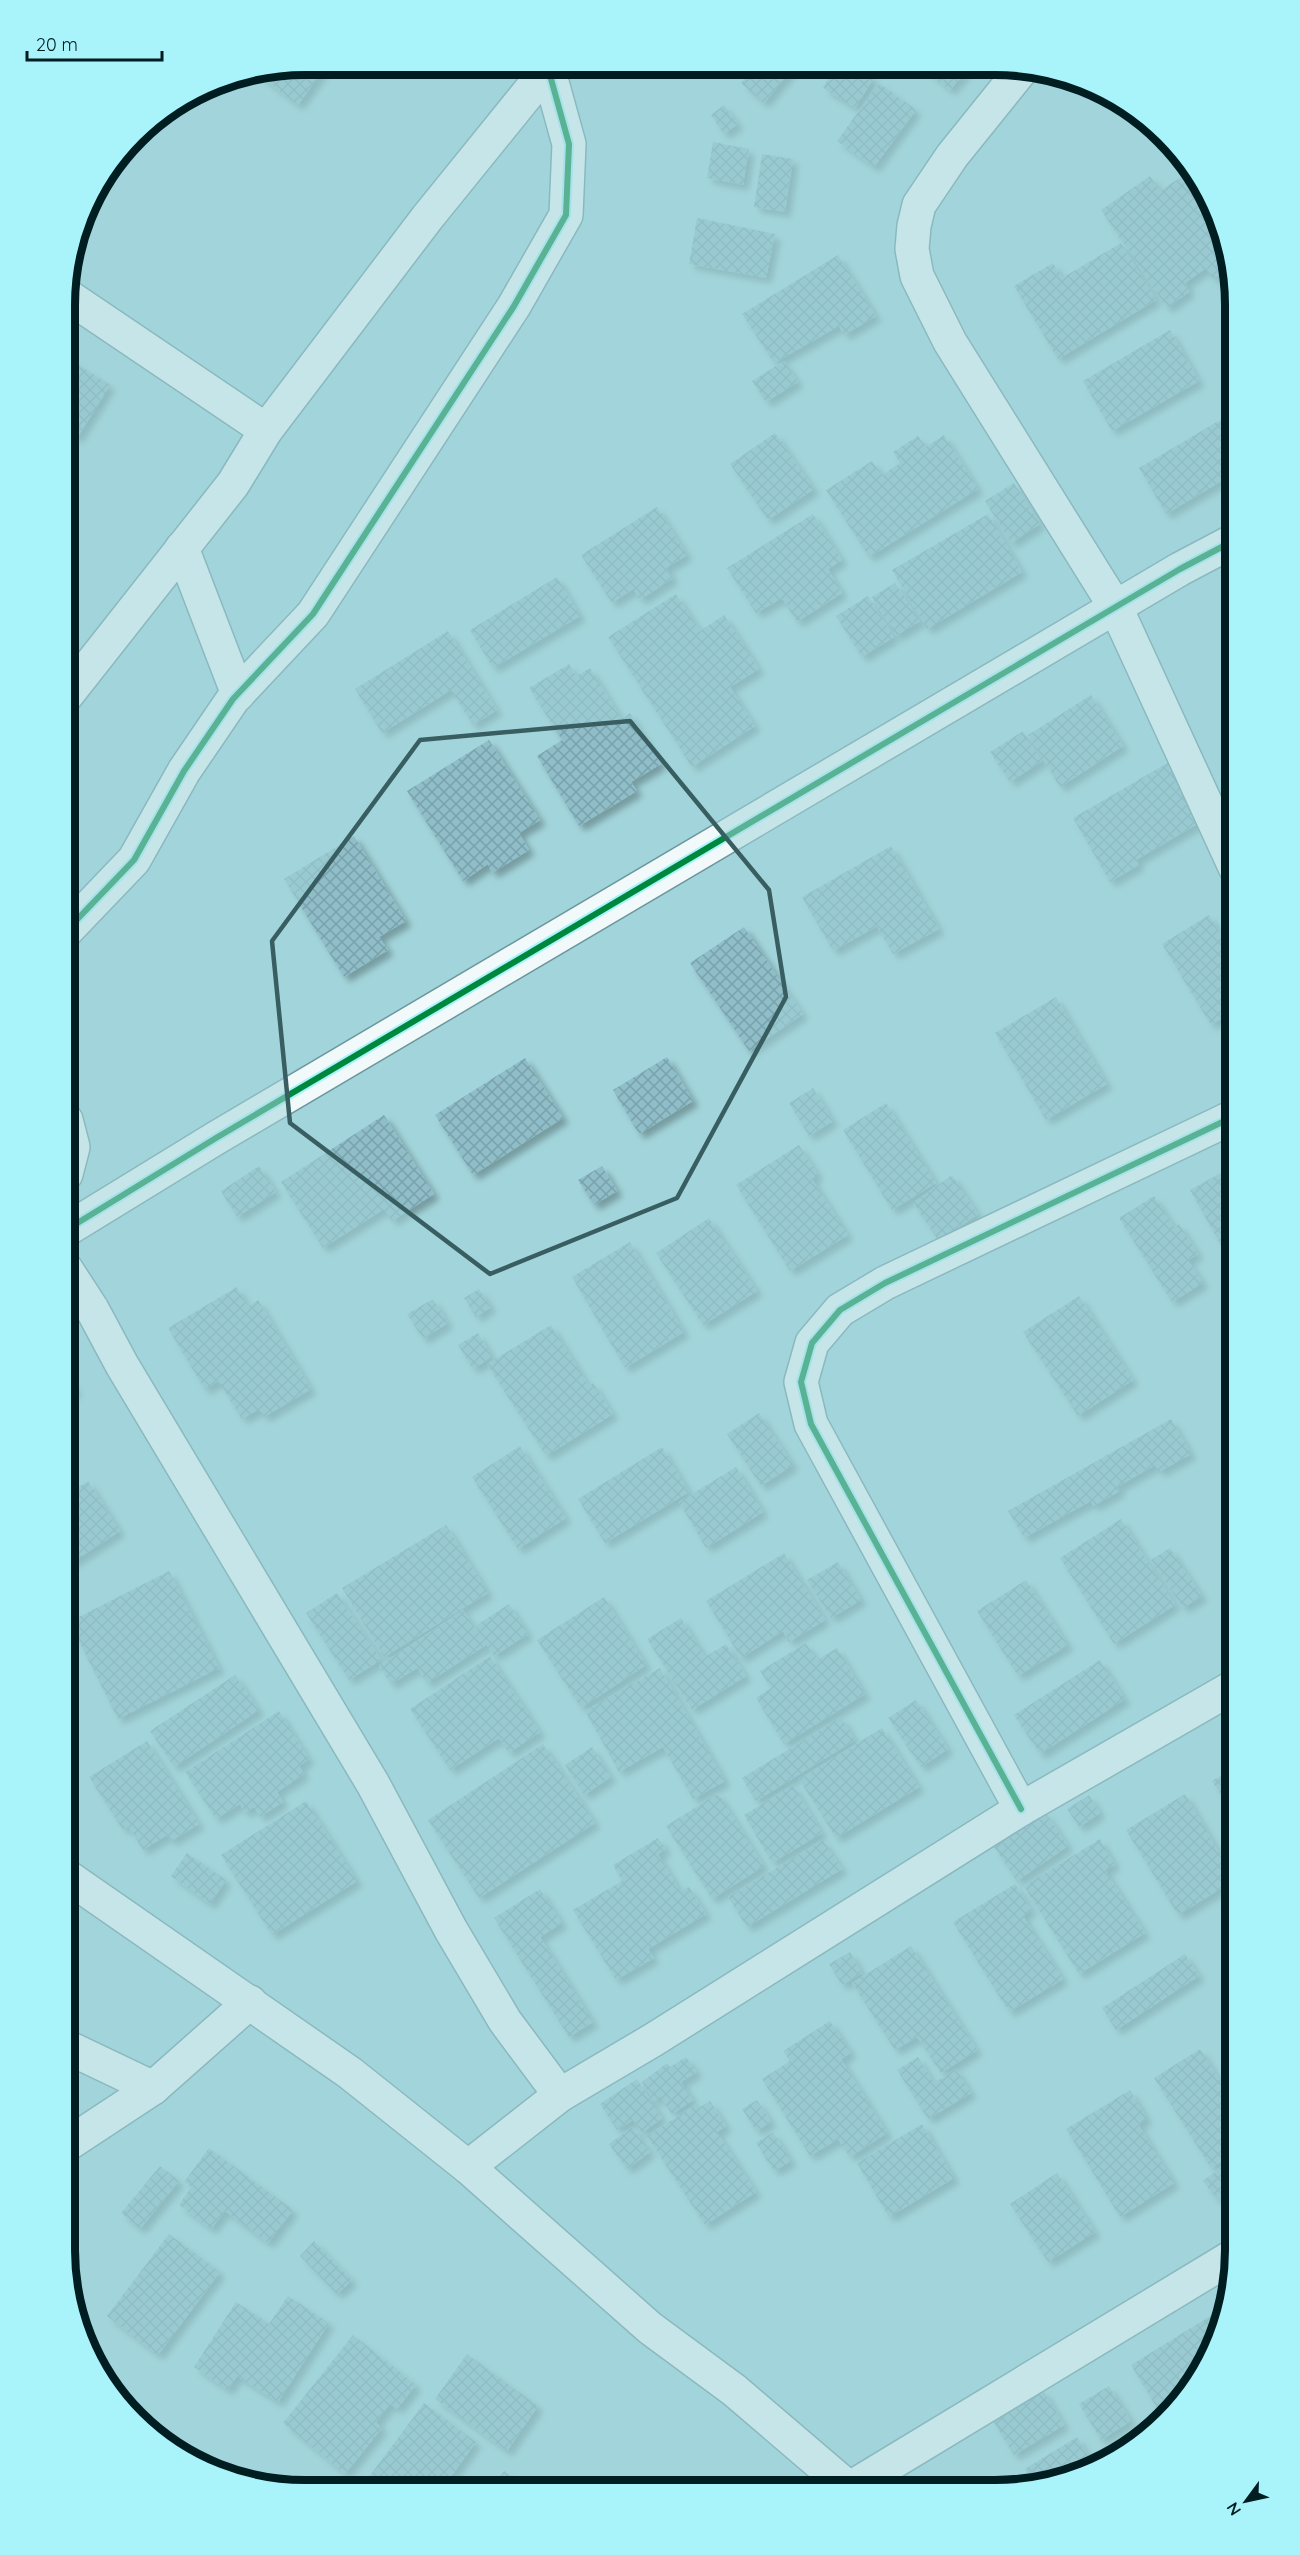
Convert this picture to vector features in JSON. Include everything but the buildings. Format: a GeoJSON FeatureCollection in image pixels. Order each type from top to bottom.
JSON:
{"type":"FeatureCollection","features":[{"type":"Feature","properties":{"kind":"street"},"geometry":{"type":"LineString","coordinates":[[75,685],[233,484],[266,430],[427,218],[542,75]]}},
{"type":"Feature","properties":{"kind":"street"},"geometry":{"type":"LineString","coordinates":[[75,922],[134,860],[184,771],[238,693],[313,614],[514,306],[566,215],[569,144],[550,75]]}},
{"type":"Feature","properties":{"kind":"street"},"geometry":{"type":"LineString","coordinates":[[1016,76],[952,156],[920,205],[914,226],[912,249],[917,276],[950,342],[1116,608],[1225,845]]}},
{"type":"Feature","properties":{"kind":"street"},"geometry":{"type":"LineString","coordinates":[[75,301],[266,430]]}},
{"type":"Feature","properties":{"kind":"street"},"geometry":{"type":"LineString","coordinates":[[75,1224],[216,1138],[1180,569],[1225,545]]}},
{"type":"Feature","properties":{"kind":"street"},"geometry":{"type":"LineString","coordinates":[[182,548],[238,693]]}},
{"type":"Feature","properties":{"kind":"street"},"geometry":{"type":"LineString","coordinates":[[1021,1809],[811,1424],[801,1382],[812,1343],[840,1310],[885,1283],[1225,1121]]}},
{"type":"Feature","properties":{"kind":"street"},"geometry":{"type":"LineString","coordinates":[[75,1283],[373,1784],[451,1930],[505,2021],[560,2095]]}},
{"type":"Feature","properties":{"kind":"street"},"geometry":{"type":"LineString","coordinates":[[468,2167],[560,2095],[653,2040],[1021,1809],[1225,1692]]}},
{"type":"Feature","properties":{"kind":"street"},"geometry":{"type":"LineString","coordinates":[[75,1882],[350,2073],[468,2167],[650,2328],[734,2390],[839,2480]]}},
{"type":"Feature","properties":{"kind":"street"},"geometry":{"type":"LineString","coordinates":[[75,2139],[153,2088],[250,2002]]}},
{"type":"Feature","properties":{"kind":"street"},"geometry":{"type":"LineString","coordinates":[[75,2051],[153,2088]]}},
{"type":"Feature","properties":{"kind":"street"},"geometry":{"type":"LineString","coordinates":[[864,2480],[1225,2261]]}},
{"type":"Feature","properties":{"kind":"highlighted area"},"geometry":{"type":"Polygon","coordinates":[[[630,721],[769,890],[786,997],[677,1198],[490,1274],[290,1123],[272,941],[420,740],[630,721]]]}},
{"type":"Feature","properties":{"kind":"cycle path"},"geometry":{"type":"LineString","coordinates":[[75,922],[134,860],[184,771],[233,699],[313,614],[514,306],[566,215],[569,144],[550,75]]}},
{"type":"Feature","properties":{"kind":"cycle path"},"geometry":{"type":"LineString","coordinates":[[75,1224],[216,1138],[1180,569],[1225,545]]}},
{"type":"Feature","properties":{"kind":"cycle path"},"geometry":{"type":"LineString","coordinates":[[1021,1809],[811,1424],[801,1382],[812,1343],[840,1310],[885,1283],[1225,1121]]}}]}
